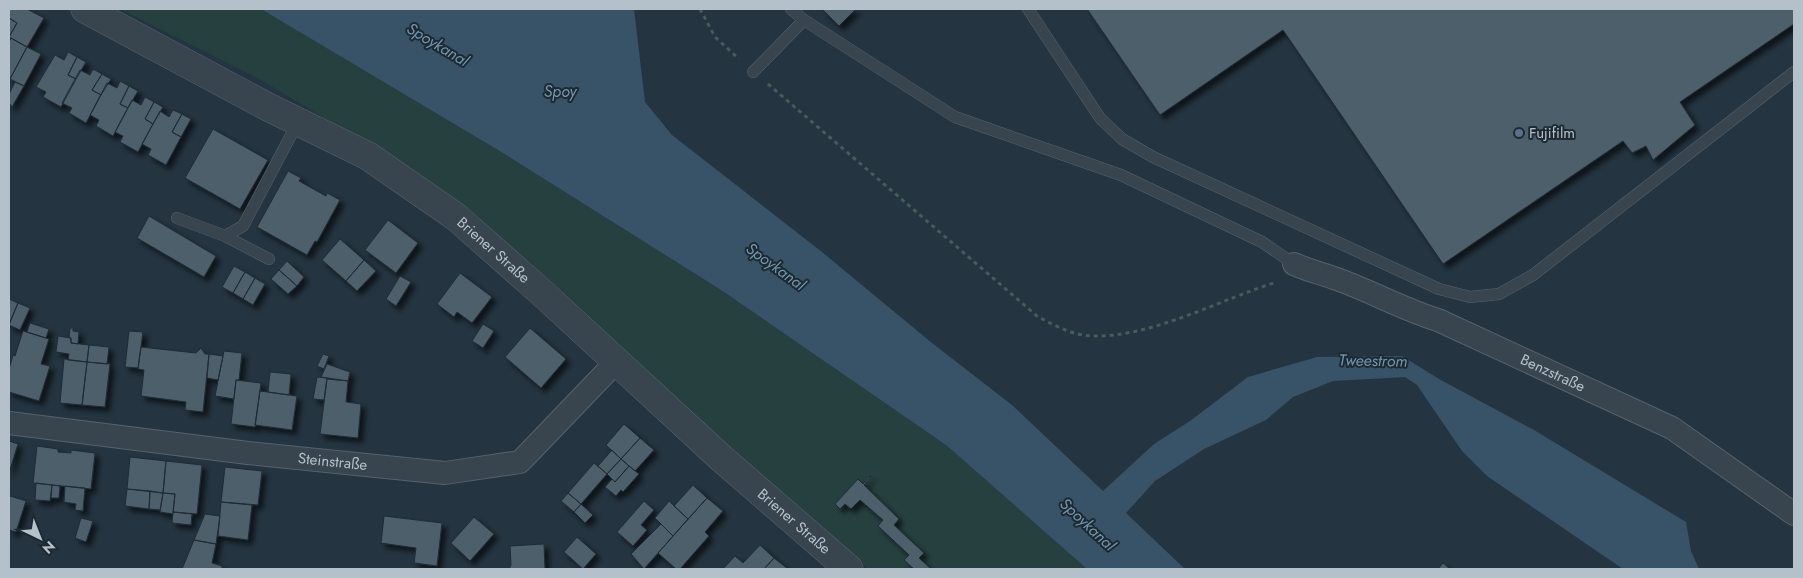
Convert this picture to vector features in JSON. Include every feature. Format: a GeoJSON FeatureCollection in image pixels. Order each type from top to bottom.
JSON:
{"type":"FeatureCollection","features":[{"type":"Feature","properties":{"kind":"street","name":"Briener Straße"},"geometry":{"type":"LineString","coordinates":[[85,9],[298,122],[368,156],[456,217],[541,292],[721,458],[849,569]]}},
{"type":"Feature","properties":{"kind":"street","name":"Benzstraße"},"geometry":{"type":"LineString","coordinates":[[1301,267],[1334,277],[1411,312],[1438,320],[1672,428],[1794,514]]}},
{"type":"Feature","properties":{"kind":"street","name":"Steinstraße"},"geometry":{"type":"LineString","coordinates":[[9,423],[248,453],[445,473],[520,462],[616,362]]}},
{"type":"Feature","properties":{"kind":"lane"},"geometry":{"type":"LineString","coordinates":[[791,9],[804,20],[955,117],[1121,176],[1262,242],[1301,267]]}},
{"type":"Feature","properties":{"kind":"lane"},"geometry":{"type":"LineString","coordinates":[[1028,9],[1100,118],[1122,139],[1153,157],[1439,290],[1470,297],[1499,294],[1533,275],[1794,72]]}},
{"type":"Feature","properties":{"kind":"lane"},"geometry":{"type":"LineString","coordinates":[[753,72],[804,20]]}},
{"type":"Feature","properties":{"kind":"lane"},"geometry":{"type":"LineString","coordinates":[[225,236],[243,226],[298,122]]}},
{"type":"Feature","properties":{"kind":"lane"},"geometry":{"type":"LineString","coordinates":[[177,218],[225,236],[269,259]]}},
{"type":"Feature","properties":{"kind":"path"},"geometry":{"type":"LineString","coordinates":[[700,9],[715,37],[753,72],[922,215],[1037,316],[1062,329],[1093,336],[1131,333],[1169,322],[1251,290],[1301,267]]}},
{"type":"Feature","properties":{"kind":"green space"},"geometry":{"type":"Polygon","coordinates":[[[120,9],[261,9],[503,153],[721,290],[946,445],[1087,569],[868,569],[384,154],[261,80],[120,9]]]}},
{"type":"Feature","properties":{"kind":"water","name":"Spoy"},"geometry":{"type":"Polygon","coordinates":[[[261,9],[634,9],[645,102],[672,135],[822,252],[932,343],[1012,405],[1103,491],[1154,444],[1190,421],[1248,377],[1317,357],[1402,356],[1439,379],[1534,430],[1686,522],[1691,551],[1699,569],[1623,569],[1487,476],[1462,451],[1417,385],[1405,377],[1333,381],[1293,397],[1266,420],[1204,449],[1155,481],[1126,513],[1185,569],[1087,569],[946,445],[721,290],[503,153],[261,9]]]}},
{"type":"Feature","properties":{"kind":"building"},"geometry":{"type":"Polygon","coordinates":[[[9,9],[27,9],[44,18],[27,47],[9,37],[17,23],[9,18],[9,9]]]}},
{"type":"Feature","properties":{"kind":"building"},"geometry":{"type":"Polygon","coordinates":[[[822,9],[856,9],[839,26],[822,9]]]}},
{"type":"Feature","properties":{"kind":"building","name":"Fujifilm"},"geometry":{"type":"Polygon","coordinates":[[[1087,9],[1794,9],[1794,24],[1680,102],[1695,125],[1653,160],[1646,146],[1632,153],[1623,141],[1443,264],[1283,30],[1160,115],[1087,9]]]}},
{"type":"Feature","properties":{"kind":"building"},"geometry":{"type":"Polygon","coordinates":[[[9,18],[17,23],[9,37],[9,18]]]}},
{"type":"Feature","properties":{"kind":"building"},"geometry":{"type":"Polygon","coordinates":[[[11,38],[27,47],[9,79],[9,42],[11,38]]]}},
{"type":"Feature","properties":{"kind":"building"},"geometry":{"type":"Polygon","coordinates":[[[27,47],[41,54],[24,86],[10,79],[27,47]]]}},
{"type":"Feature","properties":{"kind":"building"},"geometry":{"type":"Polygon","coordinates":[[[68,52],[77,57],[68,75],[76,79],[61,107],[43,97],[46,92],[36,87],[55,55],[64,60],[68,52]]]}},
{"type":"Feature","properties":{"kind":"building"},"geometry":{"type":"Polygon","coordinates":[[[77,57],[86,62],[76,79],[68,75],[77,57]]]}},
{"type":"Feature","properties":{"kind":"building"},"geometry":{"type":"Polygon","coordinates":[[[93,69],[102,74],[92,90],[101,95],[86,123],[69,113],[72,108],[62,103],[80,70],[90,75],[93,69]]]}},
{"type":"Feature","properties":{"kind":"building"},"geometry":{"type":"Polygon","coordinates":[[[102,74],[111,79],[101,95],[92,90],[102,74]]]}},
{"type":"Feature","properties":{"kind":"building"},"geometry":{"type":"Polygon","coordinates":[[[120,81],[129,86],[120,104],[128,108],[113,136],[96,126],[99,120],[90,115],[107,83],[117,88],[120,81]]]}},
{"type":"Feature","properties":{"kind":"building"},"geometry":{"type":"Polygon","coordinates":[[[15,82],[24,86],[12,107],[9,103],[9,94],[15,82]]]}},
{"type":"Feature","properties":{"kind":"building"},"geometry":{"type":"Polygon","coordinates":[[[129,86],[138,91],[128,108],[120,104],[129,86]]]}},
{"type":"Feature","properties":{"kind":"building"},"geometry":{"type":"Polygon","coordinates":[[[145,97],[154,102],[145,119],[153,124],[138,152],[120,142],[123,136],[115,132],[132,100],[141,105],[145,97]]]}},
{"type":"Feature","properties":{"kind":"building"},"geometry":{"type":"Polygon","coordinates":[[[154,102],[163,107],[153,124],[145,119],[154,102]]]}},
{"type":"Feature","properties":{"kind":"building"},"geometry":{"type":"Polygon","coordinates":[[[173,110],[182,114],[172,132],[181,137],[166,165],[148,155],[151,149],[142,144],[160,111],[169,117],[173,110]]]}},
{"type":"Feature","properties":{"kind":"building"},"geometry":{"type":"Polygon","coordinates":[[[182,114],[191,119],[181,137],[172,132],[182,114]]]}},
{"type":"Feature","properties":{"kind":"building"},"geometry":{"type":"Polygon","coordinates":[[[213,129],[268,160],[240,209],[185,178],[213,129]]]}},
{"type":"Feature","properties":{"kind":"building"},"geometry":{"type":"Polygon","coordinates":[[[288,171],[301,178],[299,181],[326,196],[327,193],[340,200],[317,242],[315,241],[307,255],[257,227],[288,171]]]}},
{"type":"Feature","properties":{"kind":"building"},"geometry":{"type":"Polygon","coordinates":[[[149,216],[216,256],[204,277],[137,238],[149,216]]]}},
{"type":"Feature","properties":{"kind":"building"},"geometry":{"type":"Polygon","coordinates":[[[388,220],[418,243],[396,273],[365,250],[388,220]]]}},
{"type":"Feature","properties":{"kind":"building"},"geometry":{"type":"Polygon","coordinates":[[[340,239],[364,260],[346,281],[322,260],[340,239]]]}},
{"type":"Feature","properties":{"kind":"building"},"geometry":{"type":"Polygon","coordinates":[[[364,260],[376,271],[357,291],[346,281],[364,260]]]}},
{"type":"Feature","properties":{"kind":"building"},"geometry":{"type":"Polygon","coordinates":[[[287,261],[304,277],[297,286],[279,270],[287,261]]]}},
{"type":"Feature","properties":{"kind":"building"},"geometry":{"type":"Polygon","coordinates":[[[234,266],[245,272],[233,293],[222,287],[234,266]]]}},
{"type":"Feature","properties":{"kind":"building"},"geometry":{"type":"Polygon","coordinates":[[[279,270],[297,286],[288,294],[271,279],[279,270]]]}},
{"type":"Feature","properties":{"kind":"building"},"geometry":{"type":"Polygon","coordinates":[[[245,272],[255,278],[243,299],[233,293],[245,272]]]}},
{"type":"Feature","properties":{"kind":"building"},"geometry":{"type":"Polygon","coordinates":[[[460,273],[492,297],[472,323],[457,312],[454,317],[437,304],[460,273]]]}},
{"type":"Feature","properties":{"kind":"building"},"geometry":{"type":"Polygon","coordinates":[[[400,276],[411,282],[396,306],[386,299],[400,276]]]}},
{"type":"Feature","properties":{"kind":"building"},"geometry":{"type":"Polygon","coordinates":[[[255,278],[265,284],[253,305],[243,299],[255,278]]]}},
{"type":"Feature","properties":{"kind":"building"},"geometry":{"type":"Polygon","coordinates":[[[9,299],[18,303],[9,324],[9,299]]]}},
{"type":"Feature","properties":{"kind":"building"},"geometry":{"type":"Polygon","coordinates":[[[18,303],[30,308],[20,330],[9,325],[18,303]]]}},
{"type":"Feature","properties":{"kind":"building"},"geometry":{"type":"Polygon","coordinates":[[[30,323],[49,329],[46,338],[27,332],[30,323]]]}},
{"type":"Feature","properties":{"kind":"building"},"geometry":{"type":"Polygon","coordinates":[[[483,324],[494,331],[483,348],[472,341],[483,324]]]}},
{"type":"Feature","properties":{"kind":"building"},"geometry":{"type":"Polygon","coordinates":[[[70,328],[73,328],[73,331],[79,332],[78,344],[71,343],[71,338],[69,338],[70,328]]]}},
{"type":"Feature","properties":{"kind":"building"},"geometry":{"type":"Polygon","coordinates":[[[530,328],[566,359],[541,388],[505,357],[530,328]]]}},
{"type":"Feature","properties":{"kind":"building"},"geometry":{"type":"Polygon","coordinates":[[[23,331],[49,339],[41,364],[50,366],[39,401],[9,392],[9,369],[23,331]]]}},
{"type":"Feature","properties":{"kind":"building"},"geometry":{"type":"Polygon","coordinates":[[[129,331],[143,332],[138,368],[125,367],[129,331]]]}},
{"type":"Feature","properties":{"kind":"building"},"geometry":{"type":"Polygon","coordinates":[[[58,336],[71,338],[71,343],[89,345],[87,362],[68,360],[69,354],[56,352],[58,336]]]}},
{"type":"Feature","properties":{"kind":"building"},"geometry":{"type":"Polygon","coordinates":[[[89,345],[109,347],[107,364],[87,362],[89,345]]]}},
{"type":"Feature","properties":{"kind":"building"},"geometry":{"type":"Polygon","coordinates":[[[141,347],[196,353],[201,348],[205,354],[209,354],[203,412],[185,410],[186,402],[141,396],[144,370],[138,369],[141,347]]]}},
{"type":"Feature","properties":{"kind":"building"},"geometry":{"type":"Polygon","coordinates":[[[224,351],[242,353],[239,380],[236,380],[234,399],[215,396],[224,351]]]}},
{"type":"Feature","properties":{"kind":"building"},"geometry":{"type":"Polygon","coordinates":[[[209,354],[223,356],[218,380],[207,378],[209,354]]]}},
{"type":"Feature","properties":{"kind":"building"},"geometry":{"type":"Polygon","coordinates":[[[323,354],[329,356],[324,369],[317,366],[323,354]]]}},
{"type":"Feature","properties":{"kind":"building"},"geometry":{"type":"Polygon","coordinates":[[[64,359],[87,362],[82,405],[60,403],[64,359]]]}},
{"type":"Feature","properties":{"kind":"building"},"geometry":{"type":"Polygon","coordinates":[[[87,362],[110,364],[105,407],[82,405],[87,362]]]}},
{"type":"Feature","properties":{"kind":"building"},"geometry":{"type":"Polygon","coordinates":[[[327,364],[350,372],[348,381],[321,377],[327,364]]]}},
{"type":"Feature","properties":{"kind":"building"},"geometry":{"type":"Polygon","coordinates":[[[270,372],[291,374],[289,395],[268,392],[270,372]]]}},
{"type":"Feature","properties":{"kind":"building"},"geometry":{"type":"Polygon","coordinates":[[[317,377],[327,378],[324,400],[313,399],[317,377]]]}},
{"type":"Feature","properties":{"kind":"building"},"geometry":{"type":"Polygon","coordinates":[[[327,379],[348,381],[346,402],[361,404],[358,438],[320,434],[327,379]]]}},
{"type":"Feature","properties":{"kind":"building"},"geometry":{"type":"Polygon","coordinates":[[[236,380],[261,383],[255,427],[231,424],[236,380]]]}},
{"type":"Feature","properties":{"kind":"building"},"geometry":{"type":"Polygon","coordinates":[[[260,391],[297,396],[292,430],[255,425],[260,391]]]}},
{"type":"Feature","properties":{"kind":"building"},"geometry":{"type":"Polygon","coordinates":[[[624,424],[640,438],[621,459],[606,445],[624,424]]]}},
{"type":"Feature","properties":{"kind":"building"},"geometry":{"type":"Polygon","coordinates":[[[640,438],[654,450],[635,471],[621,459],[640,438]]]}},
{"type":"Feature","properties":{"kind":"building"},"geometry":{"type":"Polygon","coordinates":[[[9,441],[18,444],[9,473],[9,441]]]}},
{"type":"Feature","properties":{"kind":"building"},"geometry":{"type":"Polygon","coordinates":[[[37,446],[58,449],[58,452],[71,453],[71,450],[95,453],[91,489],[33,483],[37,446]]]}},
{"type":"Feature","properties":{"kind":"building"},"geometry":{"type":"Polygon","coordinates":[[[612,450],[621,459],[607,474],[598,466],[612,450]]]}},
{"type":"Feature","properties":{"kind":"building"},"geometry":{"type":"Polygon","coordinates":[[[130,457],[166,461],[163,493],[127,489],[130,457]]]}},
{"type":"Feature","properties":{"kind":"building"},"geometry":{"type":"Polygon","coordinates":[[[621,459],[629,466],[615,482],[607,474],[621,459]]]}},
{"type":"Feature","properties":{"kind":"building"},"geometry":{"type":"Polygon","coordinates":[[[166,461],[202,465],[197,514],[173,512],[175,494],[163,493],[166,461]]]}},
{"type":"Feature","properties":{"kind":"building"},"geometry":{"type":"Polygon","coordinates":[[[594,463],[607,474],[581,504],[568,493],[594,463]]]}},
{"type":"Feature","properties":{"kind":"building"},"geometry":{"type":"Polygon","coordinates":[[[629,466],[639,474],[623,492],[621,490],[616,496],[605,487],[612,479],[615,482],[629,466]]]}},
{"type":"Feature","properties":{"kind":"building"},"geometry":{"type":"Polygon","coordinates":[[[225,467],[262,471],[258,505],[221,502],[225,467]]]}},
{"type":"Feature","properties":{"kind":"building"},"geometry":{"type":"Polygon","coordinates":[[[870,476],[864,485],[899,519],[894,525],[924,553],[919,558],[931,569],[914,569],[904,560],[909,555],[878,526],[883,520],[860,500],[851,509],[845,504],[840,509],[835,504],[858,479],[863,484],[870,476]]]}},
{"type":"Feature","properties":{"kind":"building"},"geometry":{"type":"Polygon","coordinates":[[[36,483],[52,485],[50,501],[35,500],[36,483]]]}},
{"type":"Feature","properties":{"kind":"building"},"geometry":{"type":"Polygon","coordinates":[[[52,485],[60,486],[59,498],[51,498],[52,485]]]}},
{"type":"Feature","properties":{"kind":"building"},"geometry":{"type":"Polygon","coordinates":[[[693,485],[707,498],[688,519],[674,506],[693,485]]]}},
{"type":"Feature","properties":{"kind":"building"},"geometry":{"type":"Polygon","coordinates":[[[65,486],[85,488],[83,511],[75,510],[76,504],[64,502],[65,486]]]}},
{"type":"Feature","properties":{"kind":"building"},"geometry":{"type":"Polygon","coordinates":[[[127,489],[150,491],[149,509],[125,506],[127,489]]]}},
{"type":"Feature","properties":{"kind":"building"},"geometry":{"type":"Polygon","coordinates":[[[150,491],[163,493],[160,510],[149,509],[150,491]]]}},
{"type":"Feature","properties":{"kind":"building"},"geometry":{"type":"Polygon","coordinates":[[[163,493],[175,494],[173,514],[160,512],[163,493]]]}},
{"type":"Feature","properties":{"kind":"building"},"geometry":{"type":"Polygon","coordinates":[[[568,493],[581,504],[574,512],[561,501],[568,493]]]}},
{"type":"Feature","properties":{"kind":"building"},"geometry":{"type":"Polygon","coordinates":[[[10,496],[26,501],[16,532],[9,530],[10,496]]]}},
{"type":"Feature","properties":{"kind":"building"},"geometry":{"type":"Polygon","coordinates":[[[707,498],[723,511],[705,532],[709,536],[680,569],[676,569],[658,553],[707,498]]]}},
{"type":"Feature","properties":{"kind":"building"},"geometry":{"type":"Polygon","coordinates":[[[644,501],[654,510],[641,525],[647,530],[633,546],[617,532],[644,501]]]}},
{"type":"Feature","properties":{"kind":"building"},"geometry":{"type":"Polygon","coordinates":[[[669,501],[688,519],[673,536],[655,518],[669,501]]]}},
{"type":"Feature","properties":{"kind":"building"},"geometry":{"type":"Polygon","coordinates":[[[221,502],[252,505],[248,540],[218,536],[221,502]]]}},
{"type":"Feature","properties":{"kind":"building"},"geometry":{"type":"Polygon","coordinates":[[[581,504],[593,515],[585,523],[574,512],[581,504]]]}},
{"type":"Feature","properties":{"kind":"building"},"geometry":{"type":"Polygon","coordinates":[[[173,512],[192,514],[191,525],[172,523],[173,512]]]}},
{"type":"Feature","properties":{"kind":"building"},"geometry":{"type":"Polygon","coordinates":[[[205,514],[220,516],[216,544],[194,540],[205,514]]]}},
{"type":"Feature","properties":{"kind":"building"},"geometry":{"type":"Polygon","coordinates":[[[384,516],[442,523],[437,566],[414,563],[416,548],[381,543],[384,516]]]}},
{"type":"Feature","properties":{"kind":"building"},"geometry":{"type":"Polygon","coordinates":[[[474,517],[494,534],[470,561],[451,543],[474,517]]]}},
{"type":"Feature","properties":{"kind":"building"},"geometry":{"type":"Polygon","coordinates":[[[81,518],[93,521],[86,542],[75,538],[81,518]]]}},
{"type":"Feature","properties":{"kind":"building"},"geometry":{"type":"Polygon","coordinates":[[[661,524],[673,536],[644,569],[631,554],[661,524]]]}},
{"type":"Feature","properties":{"kind":"building"},"geometry":{"type":"Polygon","coordinates":[[[577,537],[596,554],[583,569],[564,552],[577,537]]]}},
{"type":"Feature","properties":{"kind":"building"},"geometry":{"type":"Polygon","coordinates":[[[194,540],[216,544],[212,563],[222,566],[222,569],[182,569],[194,540]]]}},
{"type":"Feature","properties":{"kind":"building"},"geometry":{"type":"Polygon","coordinates":[[[544,544],[545,569],[509,569],[511,565],[510,546],[544,544]]]}},
{"type":"Feature","properties":{"kind":"building"},"geometry":{"type":"Polygon","coordinates":[[[760,545],[774,558],[764,569],[723,569],[735,556],[743,563],[760,545]]]}},
{"type":"Feature","properties":{"kind":"building"},"geometry":{"type":"Polygon","coordinates":[[[774,558],[788,569],[764,569],[774,558]]]}},
{"type":"Feature","properties":{"kind":"building"},"geometry":{"type":"Polygon","coordinates":[[[1443,563],[1450,569],[1438,569],[1443,563]]]}},
{"type":"Feature","properties":{"kind":"place","name":"Fujifilm"},"geometry":{"type":"Point","coordinates":[1519,133]}},
{"type":"Feature","properties":{"kind":"water label","name":"Spoykanal"},"geometry":{"type":"Point","coordinates":[438,44]}},
{"type":"Feature","properties":{"kind":"water label","name":"Spoykanal"},"geometry":{"type":"Point","coordinates":[776,266]}},
{"type":"Feature","properties":{"kind":"water label","name":"Tweestrom"},"geometry":{"type":"Point","coordinates":[1373,360]}},
{"type":"Feature","properties":{"kind":"water label","name":"Spoykanal"},"geometry":{"type":"Point","coordinates":[1088,524]}}]}
